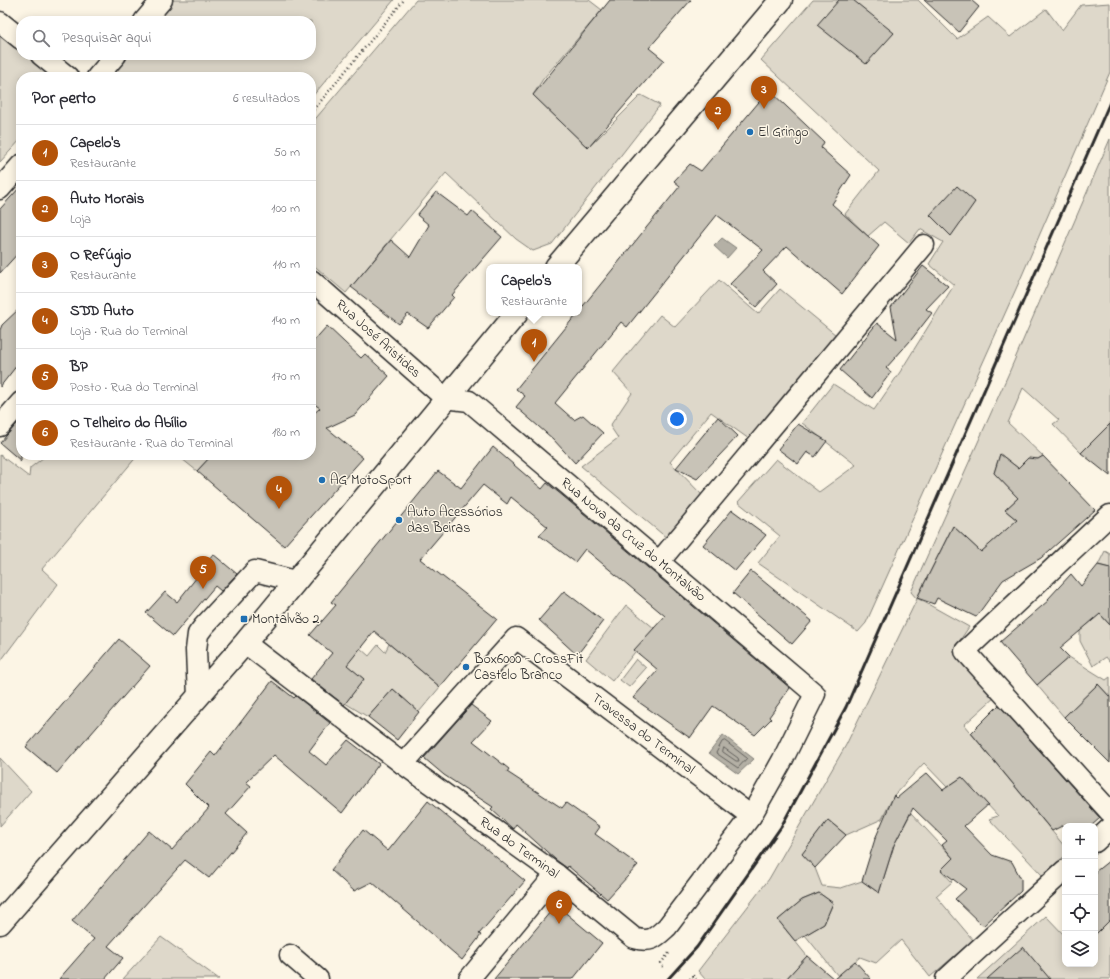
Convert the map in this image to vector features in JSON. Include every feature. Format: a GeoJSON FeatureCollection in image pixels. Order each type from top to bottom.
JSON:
{"type":"FeatureCollection","features":[{"type":"Feature","properties":{"kind":"main road"},"geometry":{"type":"LineString","coordinates":[[559,264],[781,0]]}},
{"type":"Feature","properties":{"kind":"main road"},"geometry":{"type":"LineString","coordinates":[[0,923],[245,643],[445,398],[514,316]]}},
{"type":"Feature","properties":{"kind":"street"},"geometry":{"type":"LineString","coordinates":[[148,16],[162,0]]}},
{"type":"Feature","properties":{"kind":"street"},"geometry":{"type":"LineString","coordinates":[[0,22],[16,35]]}},
{"type":"Feature","properties":{"kind":"street"},"geometry":{"type":"LineString","coordinates":[[47,60],[62,72]]}},
{"type":"Feature","properties":{"kind":"street"},"geometry":{"type":"LineString","coordinates":[[101,72],[112,60]]}},
{"type":"Feature","properties":{"kind":"street"},"geometry":{"type":"LineString","coordinates":[[0,189],[16,171]]}},
{"type":"Feature","properties":{"kind":"street"},"geometry":{"type":"LineString","coordinates":[[658,562],[924,245]]}},
{"type":"Feature","properties":{"kind":"street","name":"Rua José Aristides"},"geometry":{"type":"LineString","coordinates":[[316,284],[445,398]]}},
{"type":"Feature","properties":{"kind":"street","name":"Rua Nova da Cruz do Montalvão"},"geometry":{"type":"LineString","coordinates":[[445,398],[469,401],[815,694]]}},
{"type":"Feature","properties":{"kind":"street"},"geometry":{"type":"LineString","coordinates":[[0,426],[16,408]]}},
{"type":"Feature","properties":{"kind":"street"},"geometry":{"type":"LineString","coordinates":[[1110,516],[965,651],[1110,812]]}},
{"type":"Feature","properties":{"kind":"street"},"geometry":{"type":"LineString","coordinates":[[198,697],[196,650],[198,634],[255,571],[295,581]]}},
{"type":"Feature","properties":{"kind":"street","name":"Travessa do Terminal"},"geometry":{"type":"LineString","coordinates":[[403,764],[516,638],[751,816]]}},
{"type":"Feature","properties":{"kind":"street","name":"Rua do Terminal"},"geometry":{"type":"LineString","coordinates":[[245,643],[403,764],[556,874],[634,938],[645,941],[655,938],[667,927],[751,816],[782,761],[815,694]]}},
{"type":"Feature","properties":{"kind":"street"},"geometry":{"type":"LineString","coordinates":[[1098,839],[1110,828]]}},
{"type":"Feature","properties":{"kind":"street"},"geometry":{"type":"LineString","coordinates":[[946,979],[1062,873]]}},
{"type":"Feature","properties":{"kind":"street"},"geometry":{"type":"LineString","coordinates":[[469,979],[556,874]]}},
{"type":"Feature","properties":{"kind":"street"},"geometry":{"type":"LineString","coordinates":[[290,955],[318,979]]}},
{"type":"Feature","properties":{"kind":"path"},"geometry":{"type":"LineString","coordinates":[[316,107],[404,0]]}},
{"type":"Feature","properties":{"kind":"path"},"geometry":{"type":"LineString","coordinates":[[690,979],[693,976],[696,979]]}},
{"type":"Feature","properties":{"kind":"shaded area"},"geometry":{"type":"Polygon","coordinates":[[[173,0],[394,0],[316,92],[316,72],[112,72],[122,60],[316,60],[316,16],[159,16],[173,0]]]}},
{"type":"Feature","properties":{"kind":"shaded area"},"geometry":{"type":"Polygon","coordinates":[[[416,0],[589,0],[602,10],[543,79],[533,95],[588,148],[641,95],[660,105],[552,244],[533,251],[516,239],[446,173],[346,293],[316,267],[316,118],[416,0]]]}},
{"type":"Feature","properties":{"kind":"shaded area"},"geometry":{"type":"Polygon","coordinates":[[[813,0],[918,0],[957,39],[988,17],[1010,37],[1046,9],[1062,30],[1081,5],[1110,3],[1110,72],[1020,280],[866,623],[858,632],[758,563],[780,536],[738,502],[776,459],[819,492],[856,465],[802,423],[833,384],[874,410],[900,372],[954,285],[929,264],[943,242],[920,229],[909,243],[884,222],[868,236],[845,214],[879,171],[761,60],[813,0]]]}},
{"type":"Feature","properties":{"kind":"shaded area"},"geometry":{"type":"Polygon","coordinates":[[[0,32],[16,46],[16,60],[33,60],[47,72],[16,72],[16,144],[0,162],[0,32]]]}},
{"type":"Feature","properties":{"kind":"shaded area"},"geometry":{"type":"Polygon","coordinates":[[[1110,139],[1110,431],[1107,428],[1081,453],[1053,424],[1059,420],[1023,388],[1008,423],[1043,456],[1038,459],[1028,458],[1018,468],[1000,454],[994,473],[1018,498],[1005,510],[1051,549],[1007,529],[981,552],[953,526],[917,598],[969,627],[956,646],[964,661],[996,696],[964,725],[1062,843],[1062,858],[1042,875],[989,819],[998,816],[962,777],[947,787],[924,763],[894,795],[882,819],[846,835],[828,820],[803,854],[815,868],[822,886],[841,888],[862,881],[879,893],[894,845],[911,813],[953,858],[941,870],[952,882],[936,896],[973,940],[930,977],[901,940],[876,963],[860,957],[838,976],[805,935],[824,924],[833,903],[819,893],[802,900],[778,920],[807,956],[786,979],[705,979],[698,971],[769,879],[846,745],[917,599],[911,592],[1008,375],[1110,139]]]}},
{"type":"Feature","properties":{"kind":"shaded area"},"geometry":{"type":"Polygon","coordinates":[[[719,280],[758,314],[780,289],[836,335],[749,439],[711,412],[670,462],[703,496],[668,539],[581,466],[618,438],[610,426],[632,393],[613,372],[660,315],[675,327],[719,280]]]}},
{"type":"Feature","properties":{"kind":"shaded area"},"geometry":{"type":"Polygon","coordinates":[[[0,455],[29,477],[30,468],[40,460],[134,460],[42,569],[58,584],[0,662],[0,455]]]}},
{"type":"Feature","properties":{"kind":"shaded area"},"geometry":{"type":"Polygon","coordinates":[[[183,460],[207,460],[197,471],[183,460]]]}},
{"type":"Feature","properties":{"kind":"shaded area"},"geometry":{"type":"Polygon","coordinates":[[[1105,551],[1110,554],[1110,568],[1098,565],[1105,551]]]}},
{"type":"Feature","properties":{"kind":"shaded area"},"geometry":{"type":"Polygon","coordinates":[[[626,605],[654,628],[612,681],[586,659],[626,605]]]}},
{"type":"Feature","properties":{"kind":"shaded area"},"geometry":{"type":"Polygon","coordinates":[[[1100,614],[1110,625],[1110,662],[1106,657],[1093,666],[1080,641],[1080,631],[1100,614]]]}},
{"type":"Feature","properties":{"kind":"shaded area"},"geometry":{"type":"Polygon","coordinates":[[[389,644],[440,687],[419,712],[393,689],[368,717],[345,703],[364,679],[339,659],[360,648],[369,656],[378,645],[385,652],[389,644]]]}},
{"type":"Feature","properties":{"kind":"shaded area"},"geometry":{"type":"Polygon","coordinates":[[[1069,657],[1106,680],[1110,677],[1110,697],[1098,684],[1064,717],[1037,685],[1069,657]]]}},
{"type":"Feature","properties":{"kind":"shaded area"},"geometry":{"type":"Polygon","coordinates":[[[636,659],[646,668],[629,687],[620,680],[636,659]]]}},
{"type":"Feature","properties":{"kind":"shaded area"},"geometry":{"type":"Polygon","coordinates":[[[0,758],[31,791],[0,826],[0,758]]]}},
{"type":"Feature","properties":{"kind":"shaded area"},"geometry":{"type":"Polygon","coordinates":[[[1046,916],[1062,933],[1062,967],[1098,967],[1098,932],[1110,920],[1110,979],[977,979],[1046,916]]]}},
{"type":"Feature","properties":{"kind":"shaded area"},"geometry":{"type":"Polygon","coordinates":[[[161,937],[219,979],[123,979],[161,937]]]}},
{"type":"Feature","properties":{"kind":"water"},"geometry":{"type":"Polygon","coordinates":[[[722,238],[736,248],[727,258],[714,246],[722,238]]]}},
{"type":"Feature","properties":{"kind":"water"},"geometry":{"type":"Polygon","coordinates":[[[723,735],[754,759],[738,774],[709,753],[723,735]]]}},
{"type":"Feature","properties":{"kind":"building"},"geometry":{"type":"Polygon","coordinates":[[[610,0],[691,0],[649,48],[664,60],[588,148],[533,95],[610,0]]]}},
{"type":"Feature","properties":{"kind":"building"},"geometry":{"type":"Polygon","coordinates":[[[839,0],[853,0],[894,33],[866,64],[817,25],[839,0]]]}},
{"type":"Feature","properties":{"kind":"building"},"geometry":{"type":"Polygon","coordinates":[[[924,0],[971,0],[979,7],[959,32],[924,0]]]}},
{"type":"Feature","properties":{"kind":"building"},"geometry":{"type":"Polygon","coordinates":[[[769,90],[824,142],[821,148],[851,175],[832,204],[879,246],[842,294],[787,246],[763,271],[777,284],[756,307],[730,284],[763,250],[717,215],[627,327],[621,322],[555,403],[574,420],[583,415],[603,433],[575,463],[553,439],[516,407],[525,396],[516,389],[575,316],[582,316],[582,307],[680,186],[674,181],[690,164],[701,171],[769,90]]]}},
{"type":"Feature","properties":{"kind":"building"},"geometry":{"type":"Polygon","coordinates":[[[957,186],[975,202],[951,236],[930,215],[957,186]]]}},
{"type":"Feature","properties":{"kind":"building"},"geometry":{"type":"Polygon","coordinates":[[[16,191],[16,255],[0,273],[0,209],[16,191]]]}},
{"type":"Feature","properties":{"kind":"building"},"geometry":{"type":"Polygon","coordinates":[[[436,192],[468,216],[472,211],[502,237],[452,295],[454,297],[428,328],[408,314],[399,324],[351,287],[391,240],[410,257],[429,225],[417,215],[436,192]]]}},
{"type":"Feature","properties":{"kind":"building"},"geometry":{"type":"Polygon","coordinates":[[[923,266],[948,286],[926,309],[932,313],[911,340],[886,368],[891,372],[872,398],[840,370],[877,323],[897,339],[891,307],[923,266]]]}},
{"type":"Feature","properties":{"kind":"building"},"geometry":{"type":"Polygon","coordinates":[[[16,312],[16,366],[0,387],[0,330],[2,325],[16,312]]]}},
{"type":"Feature","properties":{"kind":"building"},"geometry":{"type":"Polygon","coordinates":[[[327,326],[361,358],[365,354],[389,376],[355,415],[327,428],[363,458],[284,546],[197,471],[207,460],[316,460],[316,412],[320,408],[316,405],[316,338],[327,326]]]}},
{"type":"Feature","properties":{"kind":"building"},"geometry":{"type":"Polygon","coordinates":[[[718,417],[738,436],[697,479],[676,468],[718,417]]]}},
{"type":"Feature","properties":{"kind":"building"},"geometry":{"type":"Polygon","coordinates":[[[798,424],[827,441],[815,457],[807,452],[798,464],[778,449],[798,424]]]}},
{"type":"Feature","properties":{"kind":"building"},"geometry":{"type":"Polygon","coordinates":[[[1110,424],[1110,476],[1081,453],[1110,424]]]}},
{"type":"Feature","properties":{"kind":"building"},"geometry":{"type":"Polygon","coordinates":[[[16,425],[16,457],[0,443],[16,425]]]}},
{"type":"Feature","properties":{"kind":"building"},"geometry":{"type":"Polygon","coordinates":[[[493,447],[542,489],[547,483],[790,688],[769,717],[771,719],[755,735],[713,706],[690,738],[633,698],[658,670],[634,650],[665,616],[585,549],[575,562],[539,535],[548,527],[511,497],[507,504],[483,485],[420,559],[497,619],[440,687],[374,631],[347,665],[364,679],[344,705],[311,679],[332,653],[310,635],[336,605],[331,602],[438,471],[461,488],[493,447]]]}},
{"type":"Feature","properties":{"kind":"building"},"geometry":{"type":"Polygon","coordinates":[[[1000,454],[1018,468],[1028,458],[1038,459],[1043,456],[1095,510],[1041,558],[1003,580],[976,617],[937,598],[934,604],[917,598],[953,526],[981,552],[1017,520],[1005,510],[1018,498],[994,473],[1000,454]]]}},
{"type":"Feature","properties":{"kind":"building"},"geometry":{"type":"Polygon","coordinates":[[[732,510],[766,535],[735,571],[703,545],[732,510]]]}},
{"type":"Feature","properties":{"kind":"building"},"geometry":{"type":"Polygon","coordinates":[[[213,554],[237,574],[221,591],[215,586],[173,636],[146,613],[165,592],[177,602],[213,554]]]}},
{"type":"Feature","properties":{"kind":"building"},"geometry":{"type":"Polygon","coordinates":[[[1098,565],[1110,568],[1110,625],[1100,614],[1060,648],[1069,657],[1037,685],[1000,642],[1049,600],[1048,599],[1071,574],[1081,586],[1098,565]]]}},
{"type":"Feature","properties":{"kind":"building"},"geometry":{"type":"Polygon","coordinates":[[[751,571],[812,621],[792,644],[733,593],[751,571]]]}},
{"type":"Feature","properties":{"kind":"building"},"geometry":{"type":"Polygon","coordinates":[[[564,591],[603,621],[577,655],[539,620],[564,591]]]}},
{"type":"Feature","properties":{"kind":"building"},"geometry":{"type":"Polygon","coordinates":[[[119,639],[150,666],[57,773],[26,747],[119,639]]]}},
{"type":"Feature","properties":{"kind":"building"},"geometry":{"type":"Polygon","coordinates":[[[272,681],[294,698],[296,696],[330,723],[309,751],[326,765],[348,740],[379,764],[342,813],[274,755],[246,782],[251,786],[226,814],[247,833],[209,878],[185,860],[108,946],[123,958],[105,979],[59,979],[94,939],[72,921],[149,831],[172,850],[209,808],[185,784],[211,752],[215,756],[272,681]]]}},
{"type":"Feature","properties":{"kind":"building"},"geometry":{"type":"Polygon","coordinates":[[[1098,684],[1110,697],[1110,763],[1064,717],[1098,684]]]}},
{"type":"Feature","properties":{"kind":"building"},"geometry":{"type":"Polygon","coordinates":[[[393,689],[419,712],[397,740],[368,717],[393,689]]]}},
{"type":"Feature","properties":{"kind":"building"},"geometry":{"type":"Polygon","coordinates":[[[471,705],[492,721],[473,741],[509,769],[507,772],[562,808],[566,803],[600,827],[595,834],[638,865],[607,899],[568,866],[567,868],[556,860],[516,824],[513,829],[491,809],[493,807],[444,775],[424,758],[471,705]]]}},
{"type":"Feature","properties":{"kind":"building"},"geometry":{"type":"Polygon","coordinates":[[[999,705],[1100,818],[1094,823],[1062,823],[1062,826],[1052,831],[971,733],[999,705]]]}},
{"type":"Feature","properties":{"kind":"building"},"geometry":{"type":"Polygon","coordinates":[[[927,773],[943,790],[962,777],[988,805],[964,826],[992,855],[1012,862],[1021,879],[1021,891],[983,926],[955,899],[966,889],[941,870],[953,858],[942,845],[947,841],[913,808],[894,845],[879,893],[862,881],[875,839],[894,795],[897,798],[927,773]]]}},
{"type":"Feature","properties":{"kind":"building"},"geometry":{"type":"Polygon","coordinates":[[[428,801],[525,881],[479,934],[481,935],[462,960],[372,882],[354,891],[331,870],[363,830],[388,851],[428,801]]]}},
{"type":"Feature","properties":{"kind":"building"},"geometry":{"type":"Polygon","coordinates":[[[828,820],[846,835],[815,868],[802,854],[828,820]]]}},
{"type":"Feature","properties":{"kind":"building"},"geometry":{"type":"Polygon","coordinates":[[[1110,860],[1110,920],[1098,932],[1098,895],[1098,870],[1110,860]]]}},
{"type":"Feature","properties":{"kind":"building"},"geometry":{"type":"Polygon","coordinates":[[[819,893],[833,903],[824,924],[795,941],[778,920],[802,900],[819,893]]]}},
{"type":"Feature","properties":{"kind":"building"},"geometry":{"type":"Polygon","coordinates":[[[556,905],[602,943],[573,979],[494,979],[556,905]]]}},
{"type":"Feature","properties":{"kind":"building"},"geometry":{"type":"Polygon","coordinates":[[[1023,947],[1050,979],[987,979],[1023,947]]]}},
{"type":"Feature","properties":{"kind":"building"},"geometry":{"type":"Polygon","coordinates":[[[807,956],[834,979],[786,979],[807,956]]]}},
{"type":"Feature","properties":{"kind":"building"},"geometry":{"type":"Polygon","coordinates":[[[855,961],[871,979],[834,979],[855,961]]]}},
{"type":"Feature","properties":{"kind":"railway"},"geometry":{"type":"LineString","coordinates":[[668,979],[697,947],[781,827],[846,707],[1110,102]]}},
{"type":"Feature","properties":{"kind":"place","name":"O Refúgio"},"geometry":{"type":"Point","coordinates":[764,109]}},
{"type":"Feature","properties":{"kind":"place","name":"Auto Morais"},"geometry":{"type":"Point","coordinates":[718,130]}},
{"type":"Feature","properties":{"kind":"place","name":"El Gringo"},"geometry":{"type":"Point","coordinates":[750,132]}},
{"type":"Feature","properties":{"kind":"place","name":"Capelo's"},"geometry":{"type":"Point","coordinates":[534,362]}},
{"type":"Feature","properties":{"kind":"place","name":"AG MotoSport"},"geometry":{"type":"Point","coordinates":[322,480]}},
{"type":"Feature","properties":{"kind":"place","name":"SDD Auto"},"geometry":{"type":"Point","coordinates":[279,509]}},
{"type":"Feature","properties":{"kind":"place","name":"Auto Acessórios das Beiras"},"geometry":{"type":"Point","coordinates":[399,520]}},
{"type":"Feature","properties":{"kind":"place","name":"BP"},"geometry":{"type":"Point","coordinates":[203,589]}},
{"type":"Feature","properties":{"kind":"place","name":"Montalvão 2"},"geometry":{"type":"Point","coordinates":[244,619]}},
{"type":"Feature","properties":{"kind":"place","name":"Box6000 - CrossFit Castelo Branco"},"geometry":{"type":"Point","coordinates":[466,667]}},
{"type":"Feature","properties":{"kind":"place","name":"O Telheiro do Abílio"},"geometry":{"type":"Point","coordinates":[559,924]}}]}
